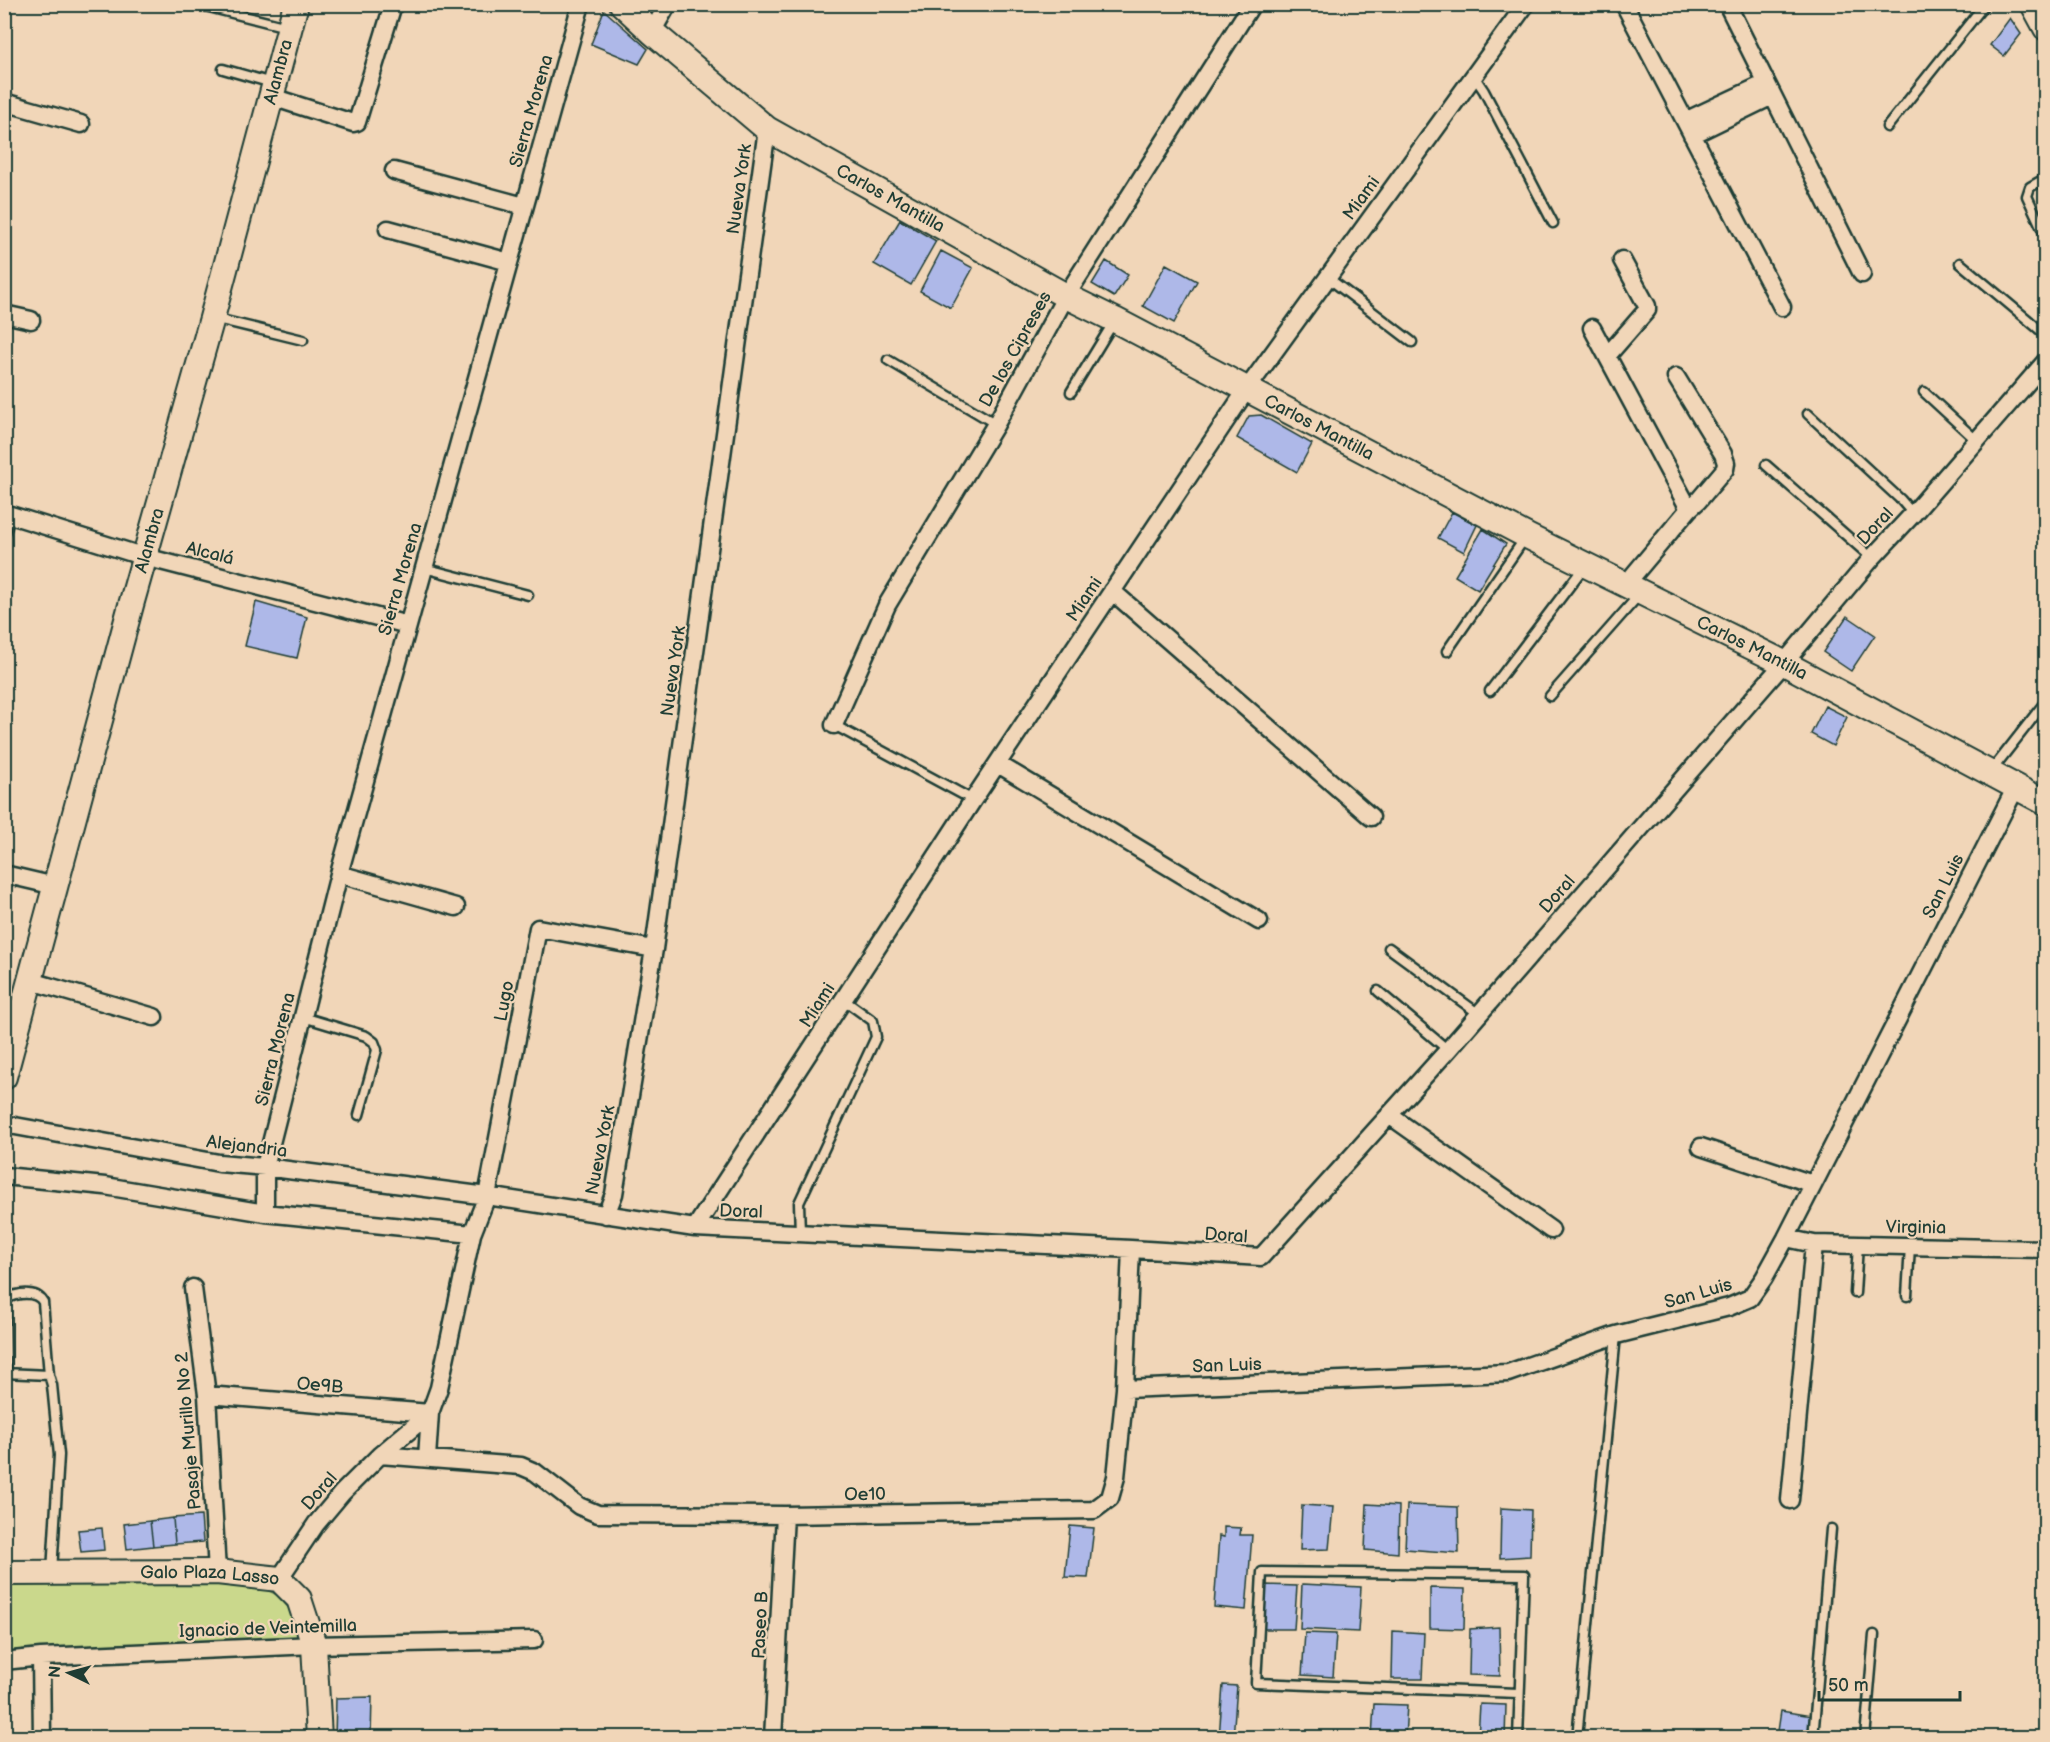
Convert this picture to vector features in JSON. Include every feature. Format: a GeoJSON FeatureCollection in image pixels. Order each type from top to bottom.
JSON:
{"type":"FeatureCollection","features":[{"type":"Feature","properties":{"kind":"street","name":"Alambra"},"geometry":{"type":"LineString","coordinates":[[4,1077],[32,981],[55,886],[296,4]]}},
{"type":"Feature","properties":{"kind":"street","name":"Sierra Morena"},"geometry":{"type":"LineString","coordinates":[[265,1213],[265,1167],[339,874],[581,4]]}},
{"type":"Feature","properties":{"kind":"street","name":"Carlos Mantilla"},"geometry":{"type":"LineString","coordinates":[[622,4],[652,33],[767,129],[1066,296],[1527,536],[1784,663],[2046,803]]}},
{"type":"Feature","properties":{"kind":"street"},"geometry":{"type":"LineString","coordinates":[[652,33],[669,4]]}},
{"type":"Feature","properties":{"kind":"street","name":"De los Cipreses"},"geometry":{"type":"LineString","coordinates":[[834,725],[887,605],[996,423],[1066,296],[1252,4]]}},
{"type":"Feature","properties":{"kind":"street","name":"Miami"},"geometry":{"type":"LineString","coordinates":[[695,1228],[973,800],[1247,389],[1526,4]]}},
{"type":"Feature","properties":{"kind":"street"},"geometry":{"type":"LineString","coordinates":[[1624,4],[1782,307]]}},
{"type":"Feature","properties":{"kind":"street"},"geometry":{"type":"LineString","coordinates":[[1727,4],[1862,273]]}},
{"type":"Feature","properties":{"kind":"street"},"geometry":{"type":"LineString","coordinates":[[2033,4],[2046,28]]}},
{"type":"Feature","properties":{"kind":"street"},"geometry":{"type":"LineString","coordinates":[[273,91],[353,123],[357,122],[392,9]]}},
{"type":"Feature","properties":{"kind":"street"},"geometry":{"type":"LineString","coordinates":[[1689,128],[1769,89]]}},
{"type":"Feature","properties":{"kind":"street"},"geometry":{"type":"LineString","coordinates":[[4,102],[81,124]]}},
{"type":"Feature","properties":{"kind":"street","name":"Nueva York"},"geometry":{"type":"LineString","coordinates":[[606,1215],[614,1194],[654,949],[767,129]]}},
{"type":"Feature","properties":{"kind":"street"},"geometry":{"type":"LineString","coordinates":[[394,171],[524,206]]}},
{"type":"Feature","properties":{"kind":"street"},"geometry":{"type":"LineString","coordinates":[[388,230],[509,262]]}},
{"type":"Feature","properties":{"kind":"street"},"geometry":{"type":"LineString","coordinates":[[1607,356],[1647,310],[1622,260]]}},
{"type":"Feature","properties":{"kind":"street"},"geometry":{"type":"LineString","coordinates":[[4,314],[31,320]]}},
{"type":"Feature","properties":{"kind":"street"},"geometry":{"type":"LineString","coordinates":[[1592,328],[1689,509]]}},
{"type":"Feature","properties":{"kind":"street","name":"Doral"},"geometry":{"type":"LineString","coordinates":[[487,1196],[695,1228],[1261,1257],[1448,1050],[1784,663],[1872,558],[2046,361]]}},
{"type":"Feature","properties":{"kind":"street"},"geometry":{"type":"LineString","coordinates":[[1634,588],[1689,509],[1725,469],[1723,454],[1676,377]]}},
{"type":"Feature","properties":{"kind":"street","name":"Alcalá"},"geometry":{"type":"LineString","coordinates":[[8,514],[145,557],[408,625]]}},
{"type":"Feature","properties":{"kind":"street"},"geometry":{"type":"LineString","coordinates":[[1112,591],[1371,817]]}},
{"type":"Feature","properties":{"kind":"street"},"geometry":{"type":"LineString","coordinates":[[998,764],[1259,921]]}},
{"type":"Feature","properties":{"kind":"street","name":"San Luis"},"geometry":{"type":"LineString","coordinates":[[1125,1389],[1508,1373],[1616,1335],[1730,1307],[1750,1298],[1786,1238],[2016,787]]}},
{"type":"Feature","properties":{"kind":"street"},"geometry":{"type":"LineString","coordinates":[[4,874],[55,886]]}},
{"type":"Feature","properties":{"kind":"street"},"geometry":{"type":"LineString","coordinates":[[339,874],[456,907]]}},
{"type":"Feature","properties":{"kind":"street","name":"Lugo"},"geometry":{"type":"LineString","coordinates":[[487,1196],[538,928],[654,949]]}},
{"type":"Feature","properties":{"kind":"street"},"geometry":{"type":"LineString","coordinates":[[32,981],[154,1017]]}},
{"type":"Feature","properties":{"kind":"street"},"geometry":{"type":"LineString","coordinates":[[1389,1115],[1551,1230]]}},
{"type":"Feature","properties":{"kind":"street","name":"Alejandria"},"geometry":{"type":"LineString","coordinates":[[4,1124],[219,1164],[265,1167],[487,1196]]}},
{"type":"Feature","properties":{"kind":"street"},"geometry":{"type":"LineString","coordinates":[[1701,1147],[1813,1184]]}},
{"type":"Feature","properties":{"kind":"street"},"geometry":{"type":"LineString","coordinates":[[4,1176],[105,1186],[265,1213],[472,1234]]}},
{"type":"Feature","properties":{"kind":"street"},"geometry":{"type":"LineString","coordinates":[[427,1458],[430,1413],[439,1388],[472,1234],[487,1196]]}},
{"type":"Feature","properties":{"kind":"street","name":"Virginia"},"geometry":{"type":"LineString","coordinates":[[1786,1238],[1814,1244],[2046,1249]]}},
{"type":"Feature","properties":{"kind":"street"},"geometry":{"type":"LineString","coordinates":[[1790,1500],[1814,1244]]}},
{"type":"Feature","properties":{"kind":"street","name":"Oe10"},"geometry":{"type":"LineString","coordinates":[[381,1455],[521,1466],[535,1472],[579,1506],[598,1514],[785,1515],[1094,1510],[1110,1498],[1116,1477],[1125,1389],[1131,1249]]}},
{"type":"Feature","properties":{"kind":"street","name":"Pasaje Murillo No 2"},"geometry":{"type":"LineString","coordinates":[[193,1288],[207,1395],[218,1572]]}},
{"type":"Feature","properties":{"kind":"street","name":"Oe9B"},"geometry":{"type":"LineString","coordinates":[[207,1395],[430,1413]]}},
{"type":"Feature","properties":{"kind":"street","name":"Doral"},"geometry":{"type":"LineString","coordinates":[[279,1579],[316,1524],[342,1493],[381,1455],[430,1413]]}},
{"type":"Feature","properties":{"kind":"street","name":"Paseo B"},"geometry":{"type":"LineString","coordinates":[[773,1737],[785,1515]]}},
{"type":"Feature","properties":{"kind":"street","name":"Galo Plaza Lasso"},"geometry":{"type":"LineString","coordinates":[[4,1573],[218,1572],[279,1579],[299,1599],[314,1644],[319,1737]]}},
{"type":"Feature","properties":{"kind":"street","name":"Ignacio de Veintemilla"},"geometry":{"type":"LineString","coordinates":[[4,1660],[314,1644],[534,1640]]}},
{"type":"Feature","properties":{"kind":"street"},"geometry":{"type":"LineString","coordinates":[[41,1657],[42,1737]]}},
{"type":"Feature","properties":{"kind":"lane"},"geometry":{"type":"LineString","coordinates":[[197,4],[290,28]]}},
{"type":"Feature","properties":{"kind":"lane"},"geometry":{"type":"LineString","coordinates":[[1887,127],[1985,4]]}},
{"type":"Feature","properties":{"kind":"lane"},"geometry":{"type":"LineString","coordinates":[[223,69],[273,91]]}},
{"type":"Feature","properties":{"kind":"lane"},"geometry":{"type":"LineString","coordinates":[[1473,75],[1484,91],[1553,224]]}},
{"type":"Feature","properties":{"kind":"lane"},"geometry":{"type":"LineString","coordinates":[[2046,178],[2030,187],[2027,196],[2046,237]]}},
{"type":"Feature","properties":{"kind":"lane"},"geometry":{"type":"LineString","coordinates":[[1960,263],[2046,335]]}},
{"type":"Feature","properties":{"kind":"lane"},"geometry":{"type":"LineString","coordinates":[[1328,277],[1412,342]]}},
{"type":"Feature","properties":{"kind":"lane"},"geometry":{"type":"LineString","coordinates":[[212,318],[303,339]]}},
{"type":"Feature","properties":{"kind":"lane"},"geometry":{"type":"LineString","coordinates":[[1071,392],[1115,320]]}},
{"type":"Feature","properties":{"kind":"lane"},"geometry":{"type":"LineString","coordinates":[[888,360],[996,423]]}},
{"type":"Feature","properties":{"kind":"lane"},"geometry":{"type":"LineString","coordinates":[[1924,392],[1976,440]]}},
{"type":"Feature","properties":{"kind":"lane"},"geometry":{"type":"LineString","coordinates":[[1808,414],[1913,514]]}},
{"type":"Feature","properties":{"kind":"lane"},"geometry":{"type":"LineString","coordinates":[[1766,465],[1872,558]]}},
{"type":"Feature","properties":{"kind":"lane"},"geometry":{"type":"LineString","coordinates":[[4,535],[8,514]]}},
{"type":"Feature","properties":{"kind":"lane"},"geometry":{"type":"LineString","coordinates":[[1447,651],[1527,536]]}},
{"type":"Feature","properties":{"kind":"lane"},"geometry":{"type":"LineString","coordinates":[[1490,691],[1586,564]]}},
{"type":"Feature","properties":{"kind":"lane"},"geometry":{"type":"LineString","coordinates":[[424,568],[528,595]]}},
{"type":"Feature","properties":{"kind":"lane"},"geometry":{"type":"LineString","coordinates":[[1550,696],[1634,588]]}},
{"type":"Feature","properties":{"kind":"lane"},"geometry":{"type":"LineString","coordinates":[[1989,773],[2046,701]]}},
{"type":"Feature","properties":{"kind":"lane"},"geometry":{"type":"LineString","coordinates":[[834,725],[973,800]]}},
{"type":"Feature","properties":{"kind":"lane"},"geometry":{"type":"LineString","coordinates":[[1389,948],[1479,1014]]}},
{"type":"Feature","properties":{"kind":"lane"},"geometry":{"type":"LineString","coordinates":[[1378,992],[1448,1050]]}},
{"type":"Feature","properties":{"kind":"lane"},"geometry":{"type":"LineString","coordinates":[[800,1233],[799,1203],[876,1037],[873,1022],[844,1000]]}},
{"type":"Feature","properties":{"kind":"lane"},"geometry":{"type":"LineString","coordinates":[[303,1017],[366,1036],[374,1042],[377,1050],[359,1116]]}},
{"type":"Feature","properties":{"kind":"lane"},"geometry":{"type":"LineString","coordinates":[[1855,1293],[1858,1245]]}},
{"type":"Feature","properties":{"kind":"lane"},"geometry":{"type":"LineString","coordinates":[[1907,1296],[1910,1246]]}},
{"type":"Feature","properties":{"kind":"lane"},"geometry":{"type":"LineString","coordinates":[[49,1375],[5,1373],[6,1299],[34,1293],[40,1296],[43,1302],[59,1455],[51,1573]]}},
{"type":"Feature","properties":{"kind":"lane"},"geometry":{"type":"LineString","coordinates":[[1577,1737],[1616,1335]]}},
{"type":"Feature","properties":{"kind":"lane"},"geometry":{"type":"LineString","coordinates":[[1813,1737],[1831,1529]]}},
{"type":"Feature","properties":{"kind":"lane"},"geometry":{"type":"LineString","coordinates":[[1518,1693],[1256,1683],[1262,1572],[1524,1575],[1518,1737]]}},
{"type":"Feature","properties":{"kind":"lane"},"geometry":{"type":"LineString","coordinates":[[1865,1737],[1874,1635]]}},
{"type":"Feature","properties":{"kind":"green space"},"geometry":{"type":"Polygon","coordinates":[[[4,1582],[256,1584],[279,1596],[297,1619],[305,1642],[5,1656],[4,1582]]]}},
{"type":"Feature","properties":{"kind":"building"},"geometry":{"type":"Polygon","coordinates":[[[604,10],[648,49],[639,64],[591,44],[604,10]]]}},
{"type":"Feature","properties":{"kind":"building"},"geometry":{"type":"Polygon","coordinates":[[[2010,18],[2021,34],[2004,56],[1990,45],[2010,18]]]}},
{"type":"Feature","properties":{"kind":"building"},"geometry":{"type":"Polygon","coordinates":[[[900,220],[936,241],[911,285],[874,264],[900,220]]]}},
{"type":"Feature","properties":{"kind":"building"},"geometry":{"type":"Polygon","coordinates":[[[941,251],[973,268],[951,308],[920,291],[941,251]]]}},
{"type":"Feature","properties":{"kind":"building"},"geometry":{"type":"Polygon","coordinates":[[[1106,261],[1128,275],[1114,297],[1092,284],[1106,261]]]}},
{"type":"Feature","properties":{"kind":"building"},"geometry":{"type":"Polygon","coordinates":[[[1166,264],[1197,281],[1174,323],[1143,306],[1166,264]]]}},
{"type":"Feature","properties":{"kind":"building"},"geometry":{"type":"Polygon","coordinates":[[[1261,415],[1312,444],[1297,472],[1237,438],[1249,416],[1261,415]]]}},
{"type":"Feature","properties":{"kind":"building"},"geometry":{"type":"Polygon","coordinates":[[[1452,512],[1477,525],[1464,552],[1438,538],[1452,512]]]}},
{"type":"Feature","properties":{"kind":"building"},"geometry":{"type":"Polygon","coordinates":[[[1483,529],[1506,544],[1478,590],[1455,576],[1483,529]]]}},
{"type":"Feature","properties":{"kind":"building"},"geometry":{"type":"Polygon","coordinates":[[[256,602],[307,617],[297,658],[245,646],[256,602]]]}},
{"type":"Feature","properties":{"kind":"building"},"geometry":{"type":"Polygon","coordinates":[[[1847,616],[1875,635],[1851,671],[1823,652],[1847,616]]]}},
{"type":"Feature","properties":{"kind":"building"},"geometry":{"type":"Polygon","coordinates":[[[1825,706],[1847,717],[1833,746],[1811,734],[1825,706]]]}},
{"type":"Feature","properties":{"kind":"building"},"geometry":{"type":"Polygon","coordinates":[[[1367,1504],[1399,1506],[1398,1553],[1365,1550],[1367,1504]]]}},
{"type":"Feature","properties":{"kind":"building"},"geometry":{"type":"Polygon","coordinates":[[[1302,1505],[1333,1507],[1329,1549],[1300,1550],[1302,1505]]]}},
{"type":"Feature","properties":{"kind":"building"},"geometry":{"type":"Polygon","coordinates":[[[1407,1505],[1458,1507],[1459,1553],[1405,1549],[1407,1505]]]}},
{"type":"Feature","properties":{"kind":"building"},"geometry":{"type":"Polygon","coordinates":[[[1501,1508],[1531,1510],[1530,1556],[1500,1558],[1501,1508]]]}},
{"type":"Feature","properties":{"kind":"building"},"geometry":{"type":"Polygon","coordinates":[[[201,1516],[203,1542],[175,1544],[173,1518],[201,1516]]]}},
{"type":"Feature","properties":{"kind":"building"},"geometry":{"type":"Polygon","coordinates":[[[173,1518],[175,1544],[153,1546],[150,1521],[173,1518]]]}},
{"type":"Feature","properties":{"kind":"building"},"geometry":{"type":"Polygon","coordinates":[[[150,1521],[153,1546],[127,1549],[124,1524],[150,1521]]]}},
{"type":"Feature","properties":{"kind":"building"},"geometry":{"type":"Polygon","coordinates":[[[1070,1526],[1094,1528],[1088,1578],[1065,1577],[1070,1526]]]}},
{"type":"Feature","properties":{"kind":"building"},"geometry":{"type":"Polygon","coordinates":[[[1224,1527],[1241,1528],[1240,1535],[1252,1535],[1246,1610],[1214,1607],[1219,1536],[1224,1537],[1224,1527]]]}},
{"type":"Feature","properties":{"kind":"building"},"geometry":{"type":"Polygon","coordinates":[[[102,1528],[104,1550],[81,1552],[78,1530],[102,1528]]]}},
{"type":"Feature","properties":{"kind":"building"},"geometry":{"type":"Polygon","coordinates":[[[1302,1584],[1361,1587],[1358,1632],[1300,1629],[1302,1584]]]}},
{"type":"Feature","properties":{"kind":"building"},"geometry":{"type":"Polygon","coordinates":[[[1266,1585],[1297,1586],[1294,1629],[1262,1629],[1266,1585]]]}},
{"type":"Feature","properties":{"kind":"building"},"geometry":{"type":"Polygon","coordinates":[[[1430,1588],[1465,1589],[1464,1629],[1430,1628],[1430,1588]]]}},
{"type":"Feature","properties":{"kind":"building"},"geometry":{"type":"Polygon","coordinates":[[[1499,1627],[1500,1676],[1469,1675],[1470,1629],[1499,1627]]]}},
{"type":"Feature","properties":{"kind":"building"},"geometry":{"type":"Polygon","coordinates":[[[1393,1631],[1424,1633],[1422,1679],[1392,1679],[1393,1631]]]}},
{"type":"Feature","properties":{"kind":"building"},"geometry":{"type":"Polygon","coordinates":[[[1305,1633],[1336,1634],[1333,1677],[1302,1675],[1305,1633]]]}},
{"type":"Feature","properties":{"kind":"building"},"geometry":{"type":"Polygon","coordinates":[[[1223,1685],[1237,1686],[1233,1738],[1219,1738],[1223,1685]]]}},
{"type":"Feature","properties":{"kind":"building"},"geometry":{"type":"Polygon","coordinates":[[[372,1697],[371,1738],[335,1738],[336,1698],[372,1697]]]}},
{"type":"Feature","properties":{"kind":"building"},"geometry":{"type":"Polygon","coordinates":[[[1374,1704],[1407,1705],[1405,1738],[1372,1738],[1374,1704]]]}},
{"type":"Feature","properties":{"kind":"building"},"geometry":{"type":"Polygon","coordinates":[[[1480,1704],[1506,1705],[1505,1738],[1478,1738],[1480,1704]]]}},
{"type":"Feature","properties":{"kind":"building"},"geometry":{"type":"Polygon","coordinates":[[[1781,1711],[1812,1716],[1808,1738],[1777,1738],[1781,1711]]]}}]}
